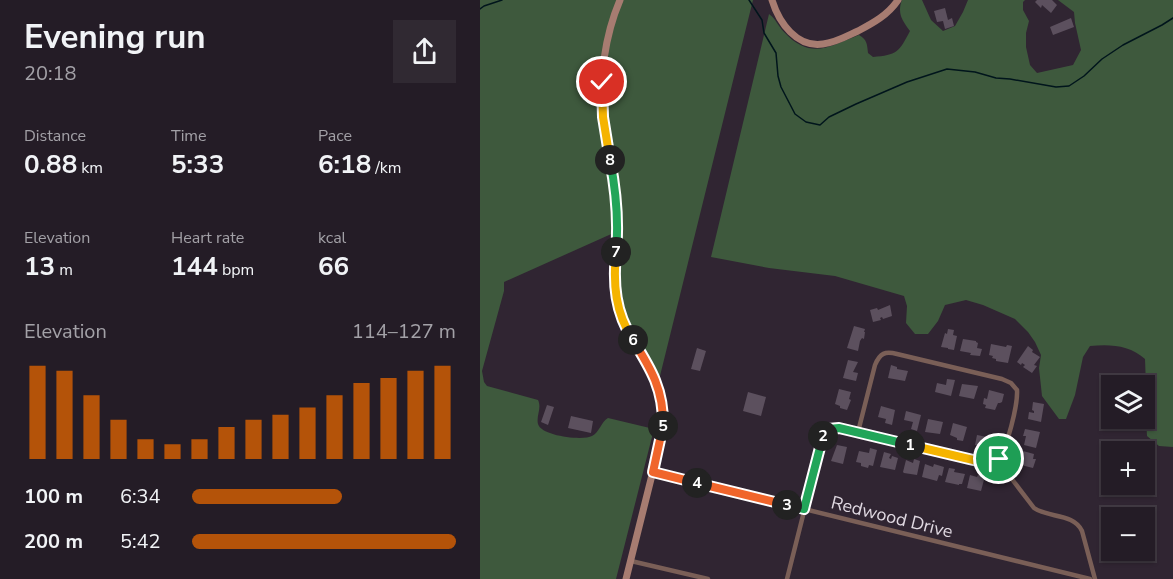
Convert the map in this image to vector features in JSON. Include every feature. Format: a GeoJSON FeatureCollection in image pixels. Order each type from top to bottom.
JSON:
{"type":"FeatureCollection","features":[{"type":"Feature","properties":{"kind":"street"},"geometry":{"type":"LineString","coordinates":[[620,0],[612,20],[602,82],[603,117],[618,209],[614,274],[617,302],[627,330],[652,372],[660,391],[663,426],[626,579]]}},
{"type":"Feature","properties":{"kind":"street"},"geometry":{"type":"LineString","coordinates":[[772,0],[777,14],[789,31],[803,42],[817,45],[833,42],[863,28],[885,14],[898,0]]}},
{"type":"Feature","properties":{"kind":"street"},"geometry":{"type":"LineString","coordinates":[[787,579],[822,440],[828,429],[839,428],[992,463],[998,461],[1005,448],[1017,393],[1014,385],[1002,379],[893,353],[883,353],[877,360],[858,432]]}},
{"type":"Feature","properties":{"kind":"street"},"geometry":{"type":"LineString","coordinates":[[998,461],[1034,508],[1080,525],[1095,579]]}},
{"type":"Feature","properties":{"kind":"street","name":"Redwood Drive"},"geometry":{"type":"LineString","coordinates":[[653,472],[1090,579]]}},
{"type":"Feature","properties":{"kind":"street"},"geometry":{"type":"LineString","coordinates":[[631,561],[708,579]]}},
{"type":"Feature","properties":{"kind":"green space"},"geometry":{"type":"Polygon","coordinates":[[[480,0],[753,0],[658,384],[619,310],[618,231],[504,282],[504,291],[482,371],[487,386],[538,400],[538,424],[546,432],[572,438],[592,436],[608,418],[654,429],[616,579],[480,579],[480,0]]]}},
{"type":"Feature","properties":{"kind":"green space"},"geometry":{"type":"Polygon","coordinates":[[[902,0],[922,0],[931,20],[943,31],[955,26],[968,0],[1025,0],[1023,10],[1029,21],[1026,47],[1030,65],[1037,73],[1073,65],[1081,50],[1074,12],[1058,0],[1173,0],[1173,447],[1159,446],[1147,436],[1147,429],[1155,429],[1155,375],[1146,375],[1145,359],[1126,348],[1105,345],[1090,346],[1083,357],[1075,395],[1066,419],[1059,419],[1042,396],[1039,368],[1041,355],[1028,332],[1015,319],[966,300],[945,305],[938,321],[928,334],[915,334],[906,323],[907,306],[904,296],[835,276],[769,268],[711,257],[769,14],[784,32],[803,46],[812,49],[830,47],[859,35],[866,42],[868,53],[873,57],[892,53],[903,44],[910,31],[901,16],[902,0]]]}},
{"type":"Feature","properties":{"kind":"building"},"geometry":{"type":"Polygon","coordinates":[[[1052,0],[1057,5],[1051,13],[1042,5],[1041,8],[1035,2],[1052,0]]]}},
{"type":"Feature","properties":{"kind":"building"},"geometry":{"type":"Polygon","coordinates":[[[945,8],[948,20],[952,18],[954,26],[945,29],[943,21],[937,22],[934,11],[945,8]]]}},
{"type":"Feature","properties":{"kind":"building"},"geometry":{"type":"Polygon","coordinates":[[[1071,18],[1074,27],[1053,35],[1050,27],[1071,18]]]}},
{"type":"Feature","properties":{"kind":"building"},"geometry":{"type":"Polygon","coordinates":[[[890,305],[892,316],[883,319],[882,317],[881,320],[873,322],[870,310],[877,308],[878,310],[890,305]]]}},
{"type":"Feature","properties":{"kind":"building"},"geometry":{"type":"Polygon","coordinates":[[[854,326],[865,329],[864,339],[860,341],[858,351],[847,348],[854,326]]]}},
{"type":"Feature","properties":{"kind":"building"},"geometry":{"type":"Polygon","coordinates":[[[948,329],[954,330],[953,335],[957,336],[954,350],[941,347],[948,329]]]}},
{"type":"Feature","properties":{"kind":"building"},"geometry":{"type":"Polygon","coordinates":[[[963,339],[978,343],[977,348],[982,349],[980,356],[960,351],[963,339]]]}},
{"type":"Feature","properties":{"kind":"building"},"geometry":{"type":"Polygon","coordinates":[[[991,344],[1012,346],[1008,363],[996,361],[992,358],[993,356],[989,355],[991,344]]]}},
{"type":"Feature","properties":{"kind":"building"},"geometry":{"type":"Polygon","coordinates":[[[1028,346],[1040,357],[1032,373],[1023,367],[1025,365],[1017,362],[1028,346]]]}},
{"type":"Feature","properties":{"kind":"building"},"geometry":{"type":"Polygon","coordinates":[[[697,348],[706,351],[700,371],[691,369],[697,348]]]}},
{"type":"Feature","properties":{"kind":"building"},"geometry":{"type":"Polygon","coordinates":[[[848,360],[858,362],[853,372],[858,373],[856,381],[843,378],[848,360]]]}},
{"type":"Feature","properties":{"kind":"building"},"geometry":{"type":"Polygon","coordinates":[[[891,365],[908,371],[905,381],[888,378],[891,365]]]}},
{"type":"Feature","properties":{"kind":"building"},"geometry":{"type":"Polygon","coordinates":[[[947,379],[955,380],[951,396],[935,392],[937,383],[946,385],[947,379]]]}},
{"type":"Feature","properties":{"kind":"building"},"geometry":{"type":"Polygon","coordinates":[[[962,384],[978,386],[974,399],[959,396],[962,384]]]}},
{"type":"Feature","properties":{"kind":"building"},"geometry":{"type":"Polygon","coordinates":[[[839,389],[851,392],[847,410],[835,404],[839,389]]]}},
{"type":"Feature","properties":{"kind":"building"},"geometry":{"type":"Polygon","coordinates":[[[989,390],[1004,394],[1002,402],[998,403],[995,410],[985,408],[986,405],[983,404],[989,390]]]}},
{"type":"Feature","properties":{"kind":"building"},"geometry":{"type":"Polygon","coordinates":[[[748,392],[766,397],[761,416],[743,411],[748,392]]]}},
{"type":"Feature","properties":{"kind":"building"},"geometry":{"type":"Polygon","coordinates":[[[1033,402],[1044,404],[1041,422],[1028,419],[1029,412],[1034,413],[1033,402]]]}},
{"type":"Feature","properties":{"kind":"building"},"geometry":{"type":"Polygon","coordinates":[[[547,405],[554,407],[548,425],[541,422],[547,405]]]}},
{"type":"Feature","properties":{"kind":"building"},"geometry":{"type":"Polygon","coordinates":[[[881,406],[895,410],[892,425],[885,423],[886,419],[878,417],[881,406]]]}},
{"type":"Feature","properties":{"kind":"building"},"geometry":{"type":"Polygon","coordinates":[[[906,411],[921,415],[917,431],[911,429],[913,422],[904,420],[906,411]]]}},
{"type":"Feature","properties":{"kind":"building"},"geometry":{"type":"Polygon","coordinates":[[[571,416],[593,421],[591,433],[568,428],[571,416]]]}},
{"type":"Feature","properties":{"kind":"building"},"geometry":{"type":"Polygon","coordinates":[[[928,419],[943,422],[940,434],[925,432],[928,419]]]}},
{"type":"Feature","properties":{"kind":"building"},"geometry":{"type":"Polygon","coordinates":[[[953,423],[967,427],[963,441],[950,435],[953,423]]]}},
{"type":"Feature","properties":{"kind":"building"},"geometry":{"type":"Polygon","coordinates":[[[1025,429],[1040,432],[1036,448],[1024,445],[1025,429]]]}},
{"type":"Feature","properties":{"kind":"building"},"geometry":{"type":"Polygon","coordinates":[[[977,435],[992,440],[990,448],[975,445],[977,435]]]}},
{"type":"Feature","properties":{"kind":"building"},"geometry":{"type":"Polygon","coordinates":[[[837,445],[847,447],[843,464],[831,461],[837,445]]]}},
{"type":"Feature","properties":{"kind":"building"},"geometry":{"type":"Polygon","coordinates":[[[870,448],[877,450],[873,466],[869,465],[868,468],[861,466],[861,463],[856,462],[859,451],[869,453],[870,448]]]}},
{"type":"Feature","properties":{"kind":"building"},"geometry":{"type":"Polygon","coordinates":[[[1023,451],[1034,454],[1033,459],[1036,459],[1033,468],[1017,464],[1023,451]]]}},
{"type":"Feature","properties":{"kind":"building"},"geometry":{"type":"Polygon","coordinates":[[[884,452],[891,454],[889,458],[891,459],[892,456],[898,458],[895,470],[880,467],[884,452]]]}},
{"type":"Feature","properties":{"kind":"building"},"geometry":{"type":"Polygon","coordinates":[[[914,459],[920,461],[917,475],[904,473],[906,460],[913,463],[914,459]]]}},
{"type":"Feature","properties":{"kind":"building"},"geometry":{"type":"Polygon","coordinates":[[[925,464],[944,467],[942,476],[939,475],[937,481],[922,477],[925,464]]]}},
{"type":"Feature","properties":{"kind":"building"},"geometry":{"type":"Polygon","coordinates":[[[949,468],[955,469],[954,472],[965,474],[962,484],[945,482],[949,468]]]}},
{"type":"Feature","properties":{"kind":"building"},"geometry":{"type":"Polygon","coordinates":[[[970,475],[985,476],[981,491],[967,488],[970,475]]]}},
{"type":"Feature","properties":{"kind":"waterway"},"geometry":{"type":"LineString","coordinates":[[480,9],[502,0]]}},
{"type":"Feature","properties":{"kind":"waterway"},"geometry":{"type":"LineString","coordinates":[[749,0],[762,20],[764,33],[776,53],[781,87],[795,114],[806,122],[820,125],[829,117],[856,104],[907,82],[947,69],[1056,87],[1069,86],[1123,45],[1173,18]]}},
{"type":"Feature","properties":{"kind":"route"},"geometry":{"type":"LineString","coordinates":[[602,82],[603,117],[618,209],[615,295],[627,330],[652,372],[662,402],[663,426],[653,472],[804,509],[823,436],[831,428],[986,463],[999,459]]}}]}
